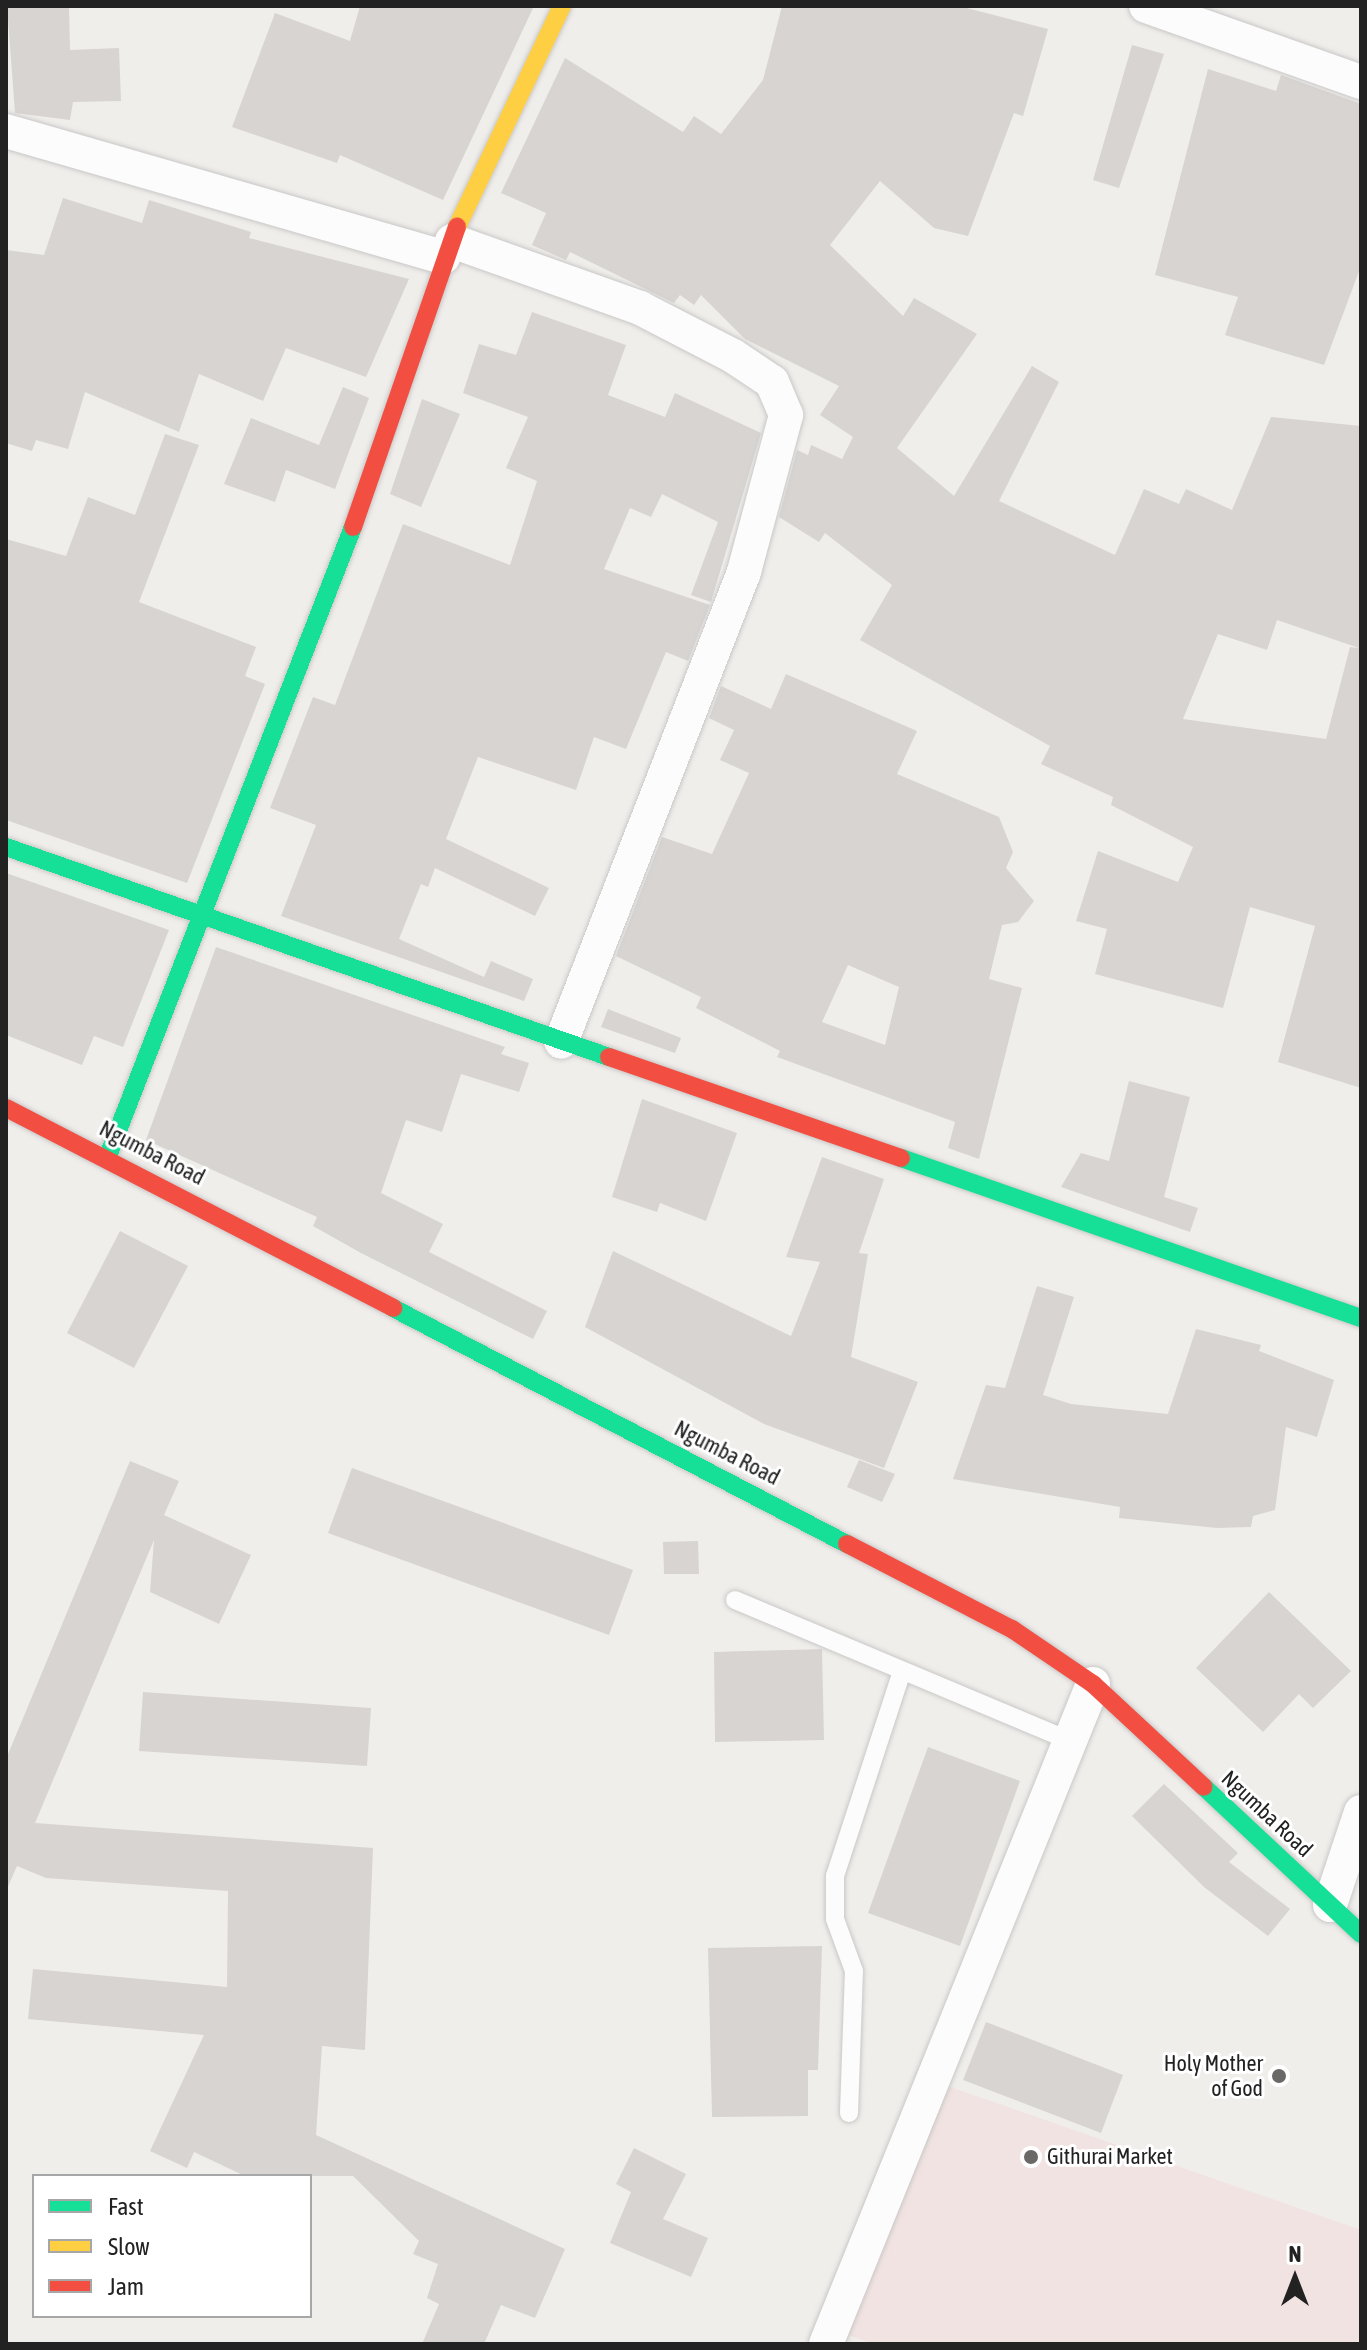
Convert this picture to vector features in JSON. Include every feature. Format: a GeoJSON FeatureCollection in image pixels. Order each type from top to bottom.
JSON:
{"type":"FeatureCollection","features":[{"type":"Feature","properties":{"kind":"street"},"geometry":{"type":"LineString","coordinates":[[108,1156],[205,914],[351,532],[448,249],[562,6]]}},
{"type":"Feature","properties":{"kind":"street"},"geometry":{"type":"LineString","coordinates":[[1146,6],[1361,82]]}},
{"type":"Feature","properties":{"kind":"street"},"geometry":{"type":"LineString","coordinates":[[6,131],[448,249],[640,308],[733,356],[772,382],[786,415],[744,572],[561,1042]]}},
{"type":"Feature","properties":{"kind":"street"},"geometry":{"type":"LineString","coordinates":[[6,847],[1361,1318]]}},
{"type":"Feature","properties":{"kind":"street","name":"Ngumba Road"},"geometry":{"type":"LineString","coordinates":[[6,1108],[108,1156],[987,1616],[1093,1684],[1361,1934]]}},
{"type":"Feature","properties":{"kind":"street"},"geometry":{"type":"LineString","coordinates":[[826,2344],[1093,1684]]}},
{"type":"Feature","properties":{"kind":"street"},"geometry":{"type":"LineString","coordinates":[[1330,1905],[1361,1812]]}},
{"type":"Feature","properties":{"kind":"lane"},"geometry":{"type":"LineString","coordinates":[[735,1600],[1071,1741]]}},
{"type":"Feature","properties":{"kind":"lane"},"geometry":{"type":"LineString","coordinates":[[849,2113],[854,1971],[835,1919],[835,1876],[902,1671]]}},
{"type":"Feature","properties":{"kind":"shaded area","name":"Githurai Market"},"geometry":{"type":"Polygon","coordinates":[[[942,2084],[1361,2230],[1361,2344],[874,2344],[836,2331],[942,2084]]]}},
{"type":"Feature","properties":{"kind":"building"},"geometry":{"type":"Polygon","coordinates":[[[7,6],[69,6],[70,50],[119,48],[121,101],[73,102],[70,120],[15,113],[7,6]]]}},
{"type":"Feature","properties":{"kind":"building"},"geometry":{"type":"Polygon","coordinates":[[[360,6],[534,6],[443,200],[340,155],[337,163],[232,127],[275,13],[350,41],[360,6]]]}},
{"type":"Feature","properties":{"kind":"building"},"geometry":{"type":"Polygon","coordinates":[[[782,6],[959,6],[1048,29],[1023,116],[1014,113],[968,236],[934,228],[880,181],[830,245],[903,316],[914,298],[977,334],[897,448],[954,496],[1032,366],[1059,382],[999,501],[1115,555],[1144,489],[1179,504],[1186,489],[1232,510],[1271,417],[1361,426],[1361,1088],[1278,1062],[1315,926],[1250,907],[1223,1008],[1095,974],[1107,929],[1076,921],[1098,851],[1178,882],[1193,847],[1111,805],[1113,797],[1041,764],[1050,746],[860,640],[892,585],[825,533],[819,542],[779,517],[797,450],[808,455],[811,445],[842,459],[853,437],[820,415],[839,386],[745,339],[701,295],[694,305],[680,295],[674,303],[570,252],[566,260],[532,245],[546,213],[501,193],[565,58],[683,132],[694,116],[721,134],[763,80],[782,6]],[[1277,620],[1267,650],[1218,634],[1183,719],[1326,739],[1350,647],[1359,648],[1277,620]]]}},
{"type":"Feature","properties":{"kind":"building"},"geometry":{"type":"Polygon","coordinates":[[[1132,45],[1164,54],[1119,188],[1093,180],[1132,45]]]}},
{"type":"Feature","properties":{"kind":"building"},"geometry":{"type":"Polygon","coordinates":[[[1208,69],[1276,91],[1281,75],[1361,104],[1361,266],[1324,365],[1225,335],[1238,297],[1155,275],[1208,69]]]}},
{"type":"Feature","properties":{"kind":"building"},"geometry":{"type":"Polygon","coordinates":[[[63,198],[142,223],[149,200],[251,232],[249,238],[409,279],[366,377],[286,348],[263,401],[199,374],[179,432],[85,392],[68,449],[36,440],[32,451],[6,443],[6,250],[44,255],[63,198]]]}},
{"type":"Feature","properties":{"kind":"building"},"geometry":{"type":"Polygon","coordinates":[[[532,312],[626,345],[608,395],[665,417],[675,393],[761,433],[711,602],[691,595],[718,522],[662,494],[651,517],[630,508],[604,569],[710,605],[688,661],[666,652],[626,749],[594,737],[576,790],[478,757],[446,839],[549,888],[535,916],[435,868],[428,887],[421,884],[399,939],[484,977],[491,961],[533,979],[524,1001],[281,916],[316,825],[270,808],[313,697],[335,705],[403,524],[510,565],[537,481],[506,468],[528,417],[463,393],[479,344],[516,355],[532,312]]]}},
{"type":"Feature","properties":{"kind":"building"},"geometry":{"type":"Polygon","coordinates":[[[343,387],[369,398],[335,489],[286,470],[275,502],[224,484],[251,418],[319,445],[343,387]]]}},
{"type":"Feature","properties":{"kind":"building"},"geometry":{"type":"Polygon","coordinates":[[[422,399],[460,414],[421,507],[390,494],[422,399]]]}},
{"type":"Feature","properties":{"kind":"building"},"geometry":{"type":"Polygon","coordinates":[[[165,434],[199,445],[139,602],[256,647],[245,676],[265,684],[187,883],[6,820],[6,539],[66,556],[88,497],[135,515],[165,434]]]}},
{"type":"Feature","properties":{"kind":"building"},"geometry":{"type":"Polygon","coordinates":[[[786,674],[917,731],[897,774],[999,817],[1013,852],[1006,868],[1034,901],[1018,922],[1002,925],[989,979],[1022,988],[979,1159],[948,1148],[955,1122],[777,1057],[780,1051],[696,1008],[701,997],[616,956],[662,837],[712,854],[749,773],[720,760],[734,730],[709,718],[721,686],[771,709],[786,674]],[[848,965],[822,1022],[885,1045],[899,987],[848,965]]]}},
{"type":"Feature","properties":{"kind":"building"},"geometry":{"type":"Polygon","coordinates":[[[6,873],[169,930],[123,1047],[94,1036],[82,1065],[6,1035],[6,873]]]}},
{"type":"Feature","properties":{"kind":"building"},"geometry":{"type":"Polygon","coordinates":[[[216,947],[505,1047],[501,1054],[529,1063],[519,1092],[461,1074],[442,1132],[406,1120],[381,1193],[443,1224],[429,1252],[547,1311],[533,1339],[313,1226],[317,1217],[146,1140],[216,947]]]}},
{"type":"Feature","properties":{"kind":"building"},"geometry":{"type":"Polygon","coordinates":[[[608,1009],[681,1038],[675,1053],[601,1027],[608,1009]]]}},
{"type":"Feature","properties":{"kind":"building"},"geometry":{"type":"Polygon","coordinates":[[[1129,1081],[1190,1097],[1164,1197],[1198,1208],[1190,1232],[1061,1187],[1081,1153],[1109,1161],[1129,1081]]]}},
{"type":"Feature","properties":{"kind":"building"},"geometry":{"type":"Polygon","coordinates":[[[642,1099],[737,1133],[706,1221],[660,1203],[657,1212],[612,1197],[642,1099]]]}},
{"type":"Feature","properties":{"kind":"building"},"geometry":{"type":"Polygon","coordinates":[[[822,1157],[884,1179],[859,1253],[868,1254],[851,1357],[918,1382],[884,1468],[764,1424],[585,1327],[613,1251],[791,1336],[820,1262],[786,1257],[822,1157]]]}},
{"type":"Feature","properties":{"kind":"building"},"geometry":{"type":"Polygon","coordinates":[[[120,1231],[188,1266],[134,1368],[67,1333],[120,1231]]]}},
{"type":"Feature","properties":{"kind":"building"},"geometry":{"type":"Polygon","coordinates":[[[1037,1286],[1074,1297],[1043,1395],[1071,1404],[1168,1414],[1196,1329],[1261,1345],[1259,1351],[1334,1380],[1317,1437],[1286,1427],[1275,1510],[1253,1516],[1251,1527],[1217,1528],[1119,1518],[1120,1507],[953,1479],[986,1385],[1005,1388],[1037,1286]]]}},
{"type":"Feature","properties":{"kind":"building"},"geometry":{"type":"Polygon","coordinates":[[[859,1460],[895,1474],[882,1502],[847,1487],[859,1460]]]}},
{"type":"Feature","properties":{"kind":"building"},"geometry":{"type":"Polygon","coordinates":[[[130,1461],[179,1481],[164,1515],[251,1555],[219,1624],[150,1592],[154,1540],[35,1823],[373,1848],[365,2050],[322,2046],[316,2135],[565,2249],[535,2318],[501,2305],[484,2344],[422,2344],[439,2304],[427,2298],[438,2264],[413,2254],[419,2241],[353,2176],[241,2174],[194,2152],[187,2168],[150,2151],[204,2035],[28,2019],[33,1969],[227,1987],[228,1891],[46,1878],[17,1866],[6,1891],[6,1759],[130,1461]]]}},
{"type":"Feature","properties":{"kind":"building"},"geometry":{"type":"Polygon","coordinates":[[[352,1468],[633,1570],[609,1635],[328,1533],[352,1468]]]}},
{"type":"Feature","properties":{"kind":"building"},"geometry":{"type":"Polygon","coordinates":[[[698,1541],[699,1574],[664,1574],[663,1542],[698,1541]]]}},
{"type":"Feature","properties":{"kind":"building"},"geometry":{"type":"Polygon","coordinates":[[[1269,1592],[1351,1671],[1313,1708],[1299,1694],[1263,1732],[1196,1668],[1269,1592]]]}},
{"type":"Feature","properties":{"kind":"building"},"geometry":{"type":"Polygon","coordinates":[[[822,1649],[824,1740],[715,1742],[714,1652],[822,1649]]]}},
{"type":"Feature","properties":{"kind":"building"},"geometry":{"type":"Polygon","coordinates":[[[143,1692],[371,1708],[367,1766],[139,1751],[143,1692]]]}},
{"type":"Feature","properties":{"kind":"building"},"geometry":{"type":"Polygon","coordinates":[[[928,1747],[1020,1781],[960,1946],[868,1913],[928,1747]]]}},
{"type":"Feature","properties":{"kind":"building"},"geometry":{"type":"Polygon","coordinates":[[[1164,1784],[1238,1853],[1229,1862],[1290,1909],[1268,1936],[1204,1887],[1132,1816],[1164,1784]]]}},
{"type":"Feature","properties":{"kind":"building"},"geometry":{"type":"Polygon","coordinates":[[[822,1946],[818,2070],[808,2070],[808,2116],[712,2117],[708,1948],[822,1946]]]}},
{"type":"Feature","properties":{"kind":"building"},"geometry":{"type":"Polygon","coordinates":[[[986,2022],[1123,2075],[1101,2133],[963,2080],[986,2022]]]}},
{"type":"Feature","properties":{"kind":"building"},"geometry":{"type":"Polygon","coordinates":[[[634,2148],[686,2174],[663,2219],[708,2238],[691,2277],[610,2243],[631,2192],[616,2184],[634,2148]]]}},
{"type":"Feature","properties":{"kind":"traffic: fast"},"geometry":{"type":"LineString","coordinates":[[108,1156],[353,527]]}},
{"type":"Feature","properties":{"kind":"traffic: fast"},"geometry":{"type":"LineString","coordinates":[[6,847],[609,1057]]}},
{"type":"Feature","properties":{"kind":"traffic: fast"},"geometry":{"type":"LineString","coordinates":[[901,1158],[1361,1318]]}},
{"type":"Feature","properties":{"kind":"traffic: fast"},"geometry":{"type":"LineString","coordinates":[[393,1308],[847,1544]]}},
{"type":"Feature","properties":{"kind":"traffic: fast"},"geometry":{"type":"LineString","coordinates":[[1204,1787],[1361,1934]]}},
{"type":"Feature","properties":{"kind":"traffic: slow"},"geometry":{"type":"LineString","coordinates":[[457,227],[562,6]]}},
{"type":"Feature","properties":{"kind":"traffic: jam"},"geometry":{"type":"LineString","coordinates":[[353,527],[457,227]]}},
{"type":"Feature","properties":{"kind":"traffic: jam"},"geometry":{"type":"LineString","coordinates":[[609,1057],[901,1158]]}},
{"type":"Feature","properties":{"kind":"traffic: jam"},"geometry":{"type":"LineString","coordinates":[[6,1108],[393,1308]]}},
{"type":"Feature","properties":{"kind":"traffic: jam"},"geometry":{"type":"LineString","coordinates":[[847,1544],[1012,1629],[1093,1684],[1204,1787]]}},
{"type":"Feature","properties":{"kind":"place","name":"Holy Mother of God"},"geometry":{"type":"Point","coordinates":[1279,2076]}},
{"type":"Feature","properties":{"kind":"place","name":"Githurai Market"},"geometry":{"type":"Point","coordinates":[1031,2157]}}]}
